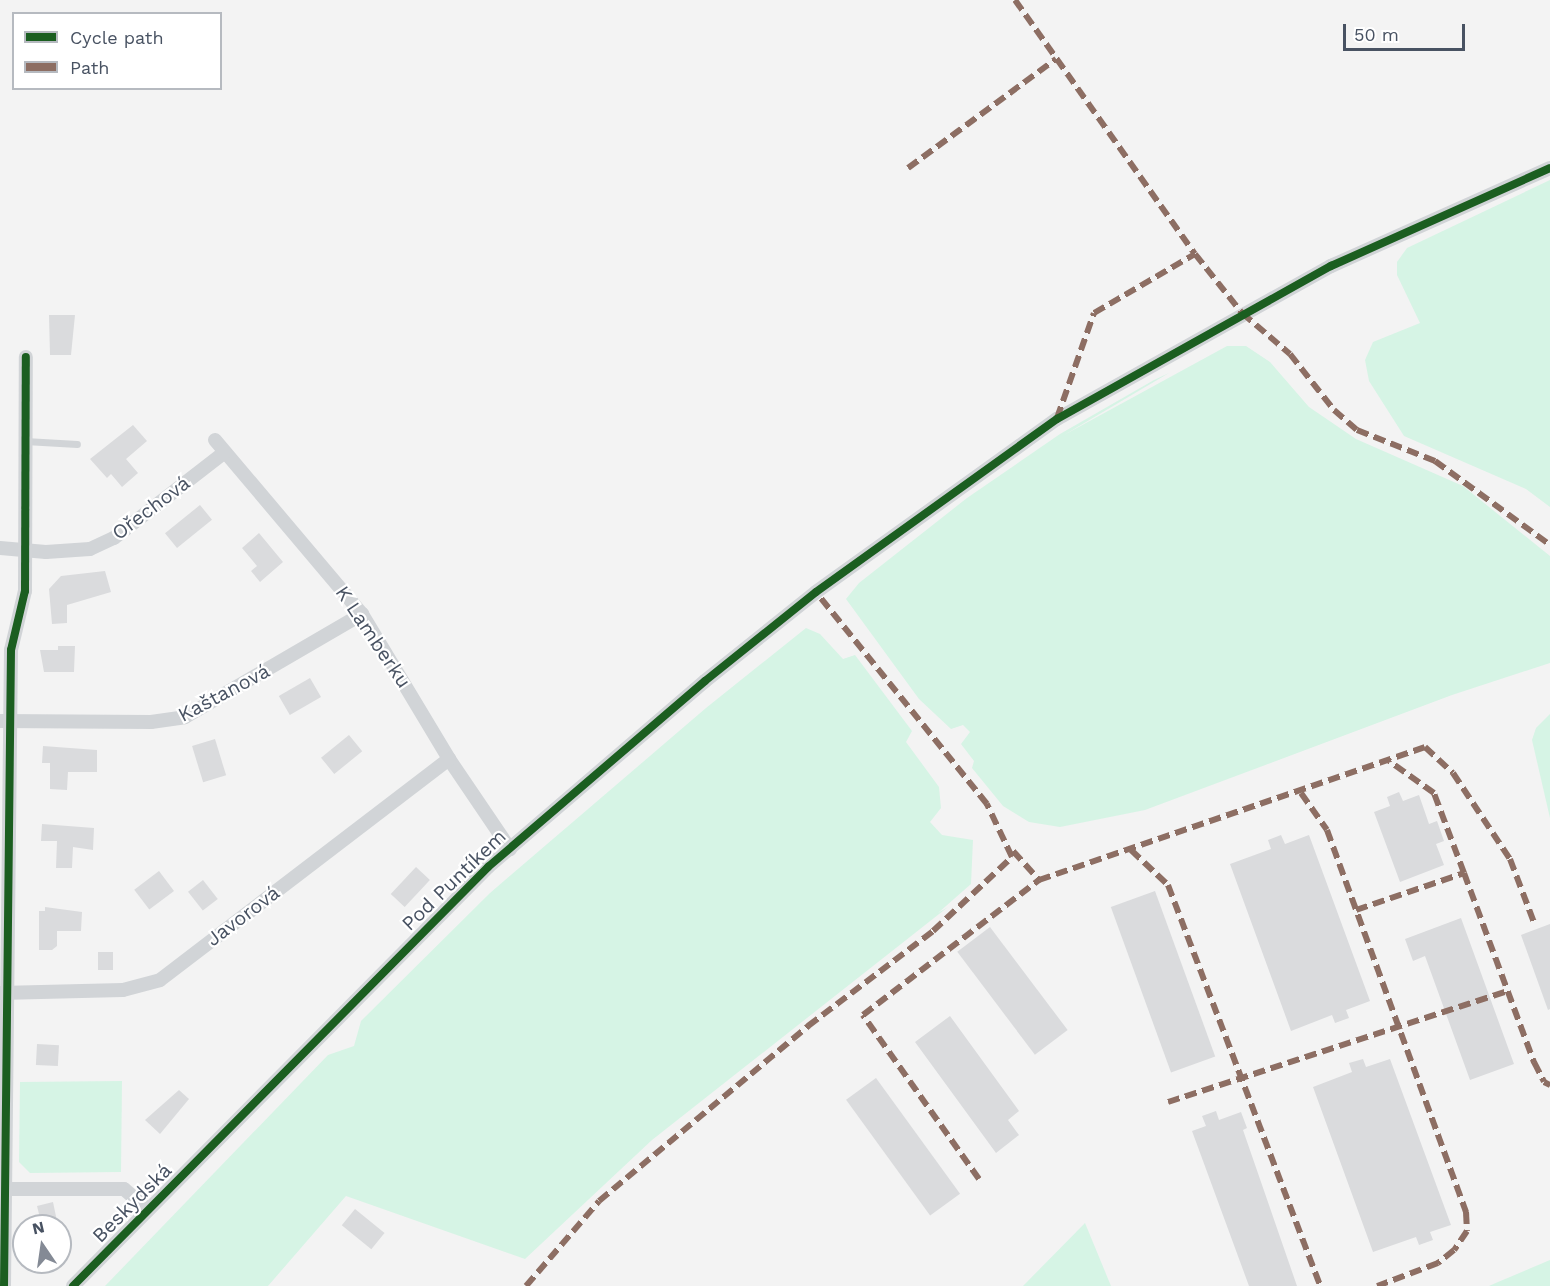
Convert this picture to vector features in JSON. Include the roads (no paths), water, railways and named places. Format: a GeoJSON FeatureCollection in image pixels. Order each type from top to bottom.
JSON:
{"type":"FeatureCollection","features":[{"type":"Feature","properties":{"kind":"street","name":"Pod Puntíkem"},"geometry":{"type":"LineString","coordinates":[[190,1169],[338,1016],[510,849],[705,681],[816,592],[1057,419],[1331,266],[1550,168]]}},
{"type":"Feature","properties":{"kind":"street"},"geometry":{"type":"LineString","coordinates":[[4,1286],[6,721],[11,650],[25,591],[26,357]]}},
{"type":"Feature","properties":{"kind":"street","name":"K Lamberku"},"geometry":{"type":"LineString","coordinates":[[215,440],[362,614],[448,759],[510,849]]}},
{"type":"Feature","properties":{"kind":"street","name":"Ořechová"},"geometry":{"type":"LineString","coordinates":[[0,548],[25,548],[46,552],[90,549],[114,538],[225,452]]}},
{"type":"Feature","properties":{"kind":"street","name":"Kaštanová"},"geometry":{"type":"LineString","coordinates":[[6,721],[151,722],[185,717],[362,614]]}},
{"type":"Feature","properties":{"kind":"street","name":"Javorová"},"geometry":{"type":"LineString","coordinates":[[4,993],[123,990],[160,980],[448,759]]}},
{"type":"Feature","properties":{"kind":"street","name":"Beskydská"},"geometry":{"type":"LineString","coordinates":[[73,1286],[147,1209],[190,1169]]}},
{"type":"Feature","properties":{"kind":"street"},"geometry":{"type":"LineString","coordinates":[[5,1189],[124,1189],[147,1209]]}},
{"type":"Feature","properties":{"kind":"lane"},"geometry":{"type":"LineString","coordinates":[[26,441],[77,444]]}}]}
